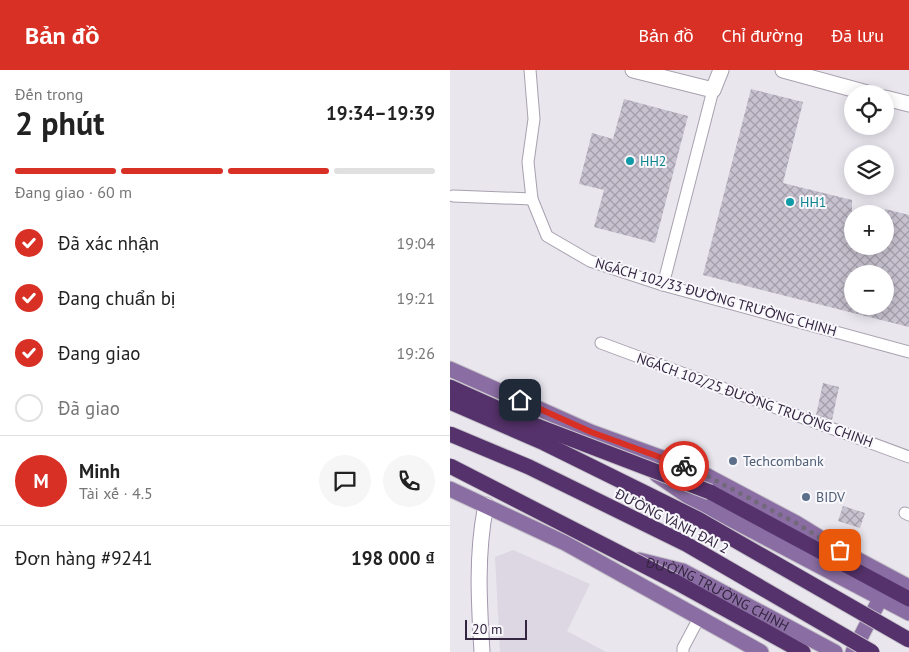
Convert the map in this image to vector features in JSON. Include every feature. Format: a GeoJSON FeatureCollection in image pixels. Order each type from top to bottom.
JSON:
{"type":"FeatureCollection","features":[{"type":"Feature","properties":{"kind":"highway"},"geometry":{"type":"LineString","coordinates":[[450,387],[537,426],[710,492],[909,599]]}},
{"type":"Feature","properties":{"kind":"highway","name":"ĐƯỜNG VÀNH ĐAI 2"},"geometry":{"type":"LineString","coordinates":[[450,402],[544,443],[698,519],[909,640]]}},
{"type":"Feature","properties":{"kind":"highway","name":"ĐƯỜNG VÀNH ĐAI 2"},"geometry":{"type":"LineString","coordinates":[[450,434],[529,467],[686,544],[872,652]]}},
{"type":"Feature","properties":{"kind":"highway"},"geometry":{"type":"LineString","coordinates":[[450,466],[674,580],[802,652]]}},
{"type":"Feature","properties":{"kind":"main road"},"geometry":{"type":"LineString","coordinates":[[450,369],[591,432],[696,470],[796,523],[909,588]]}},
{"type":"Feature","properties":{"kind":"main road"},"geometry":{"type":"LineString","coordinates":[[591,432],[692,499],[909,613]]}},
{"type":"Feature","properties":{"kind":"main road","name":"ĐƯỜNG TRƯỜNG CHINH"},"geometry":{"type":"LineString","coordinates":[[456,491],[565,543],[760,652]]}},
{"type":"Feature","properties":{"kind":"main road","name":"ĐƯỜNG TRƯỜNG CHINH"},"geometry":{"type":"LineString","coordinates":[[565,543],[683,571],[836,652]]}},
{"type":"Feature","properties":{"kind":"main road"},"geometry":{"type":"LineString","coordinates":[[853,652],[881,597]]}},
{"type":"Feature","properties":{"kind":"street"},"geometry":{"type":"LineString","coordinates":[[633,70],[712,90],[721,70]]}},
{"type":"Feature","properties":{"kind":"street"},"geometry":{"type":"LineString","coordinates":[[783,70],[844,87]]}},
{"type":"Feature","properties":{"kind":"street"},"geometry":{"type":"LineString","coordinates":[[894,100],[909,104]]}},
{"type":"Feature","properties":{"kind":"street"},"geometry":{"type":"LineString","coordinates":[[482,652],[479,563],[482,524],[486,505]]}},
{"type":"Feature","properties":{"kind":"lane","name":"NGÁCH 102/33 ĐƯỜNG TRƯỜNG CHINH"},"geometry":{"type":"LineString","coordinates":[[530,70],[534,119],[528,162],[532,199],[547,236],[590,261],[663,285],[909,352]]}},
{"type":"Feature","properties":{"kind":"lane"},"geometry":{"type":"LineString","coordinates":[[663,285],[712,90]]}},
{"type":"Feature","properties":{"kind":"lane"},"geometry":{"type":"LineString","coordinates":[[453,196],[532,199]]}},
{"type":"Feature","properties":{"kind":"lane","name":"NGÁCH 102/25 ĐƯỜNG TRƯỜNG CHINH"},"geometry":{"type":"LineString","coordinates":[[601,343],[909,457]]}},
{"type":"Feature","properties":{"kind":"lane"},"geometry":{"type":"LineString","coordinates":[[683,652],[683,648],[699,618]]}},
{"type":"Feature","properties":{"kind":"shaded area"},"geometry":{"type":"Polygon","coordinates":[[[513,550],[590,584],[567,631],[606,652],[500,652],[495,557],[513,550]]]}},
{"type":"Feature","properties":{"kind":"building","name":"HH1"},"geometry":{"type":"Polygon","coordinates":[[[751,89],[803,102],[783,183],[852,200],[852,205],[844,205],[844,255],[894,255],[894,211],[909,215],[909,327],[861,315],[894,315],[894,265],[844,265],[844,311],[703,275],[751,89]]]}},
{"type":"Feature","properties":{"kind":"building","name":"HH2"},"geometry":{"type":"Polygon","coordinates":[[[624,99],[688,116],[655,243],[594,227],[604,190],[579,184],[592,133],[613,139],[624,99]]]}},
{"type":"Feature","properties":{"kind":"building"},"geometry":{"type":"Polygon","coordinates":[[[823,383],[839,387],[832,420],[816,415],[823,383]]]}},
{"type":"Feature","properties":{"kind":"building"},"geometry":{"type":"Polygon","coordinates":[[[843,506],[865,513],[860,528],[838,521],[843,506]]]}},
{"type":"Feature","properties":{"kind":"way so far"},"geometry":{"type":"LineString","coordinates":[[684,466],[696,470],[796,523],[840,550]]}},
{"type":"Feature","properties":{"kind":"place","name":"HH2"},"geometry":{"type":"Point","coordinates":[630,161]}},
{"type":"Feature","properties":{"kind":"place","name":"HH1"},"geometry":{"type":"Point","coordinates":[790,202]}},
{"type":"Feature","properties":{"kind":"place","name":"Techcombank"},"geometry":{"type":"Point","coordinates":[733,461]}},
{"type":"Feature","properties":{"kind":"place","name":"BIDV"},"geometry":{"type":"Point","coordinates":[806,497]}},
{"type":"Feature","properties":{"kind":"route"},"geometry":{"type":"LineString","coordinates":[[520,400],[591,432],[684,466]]}}]}
